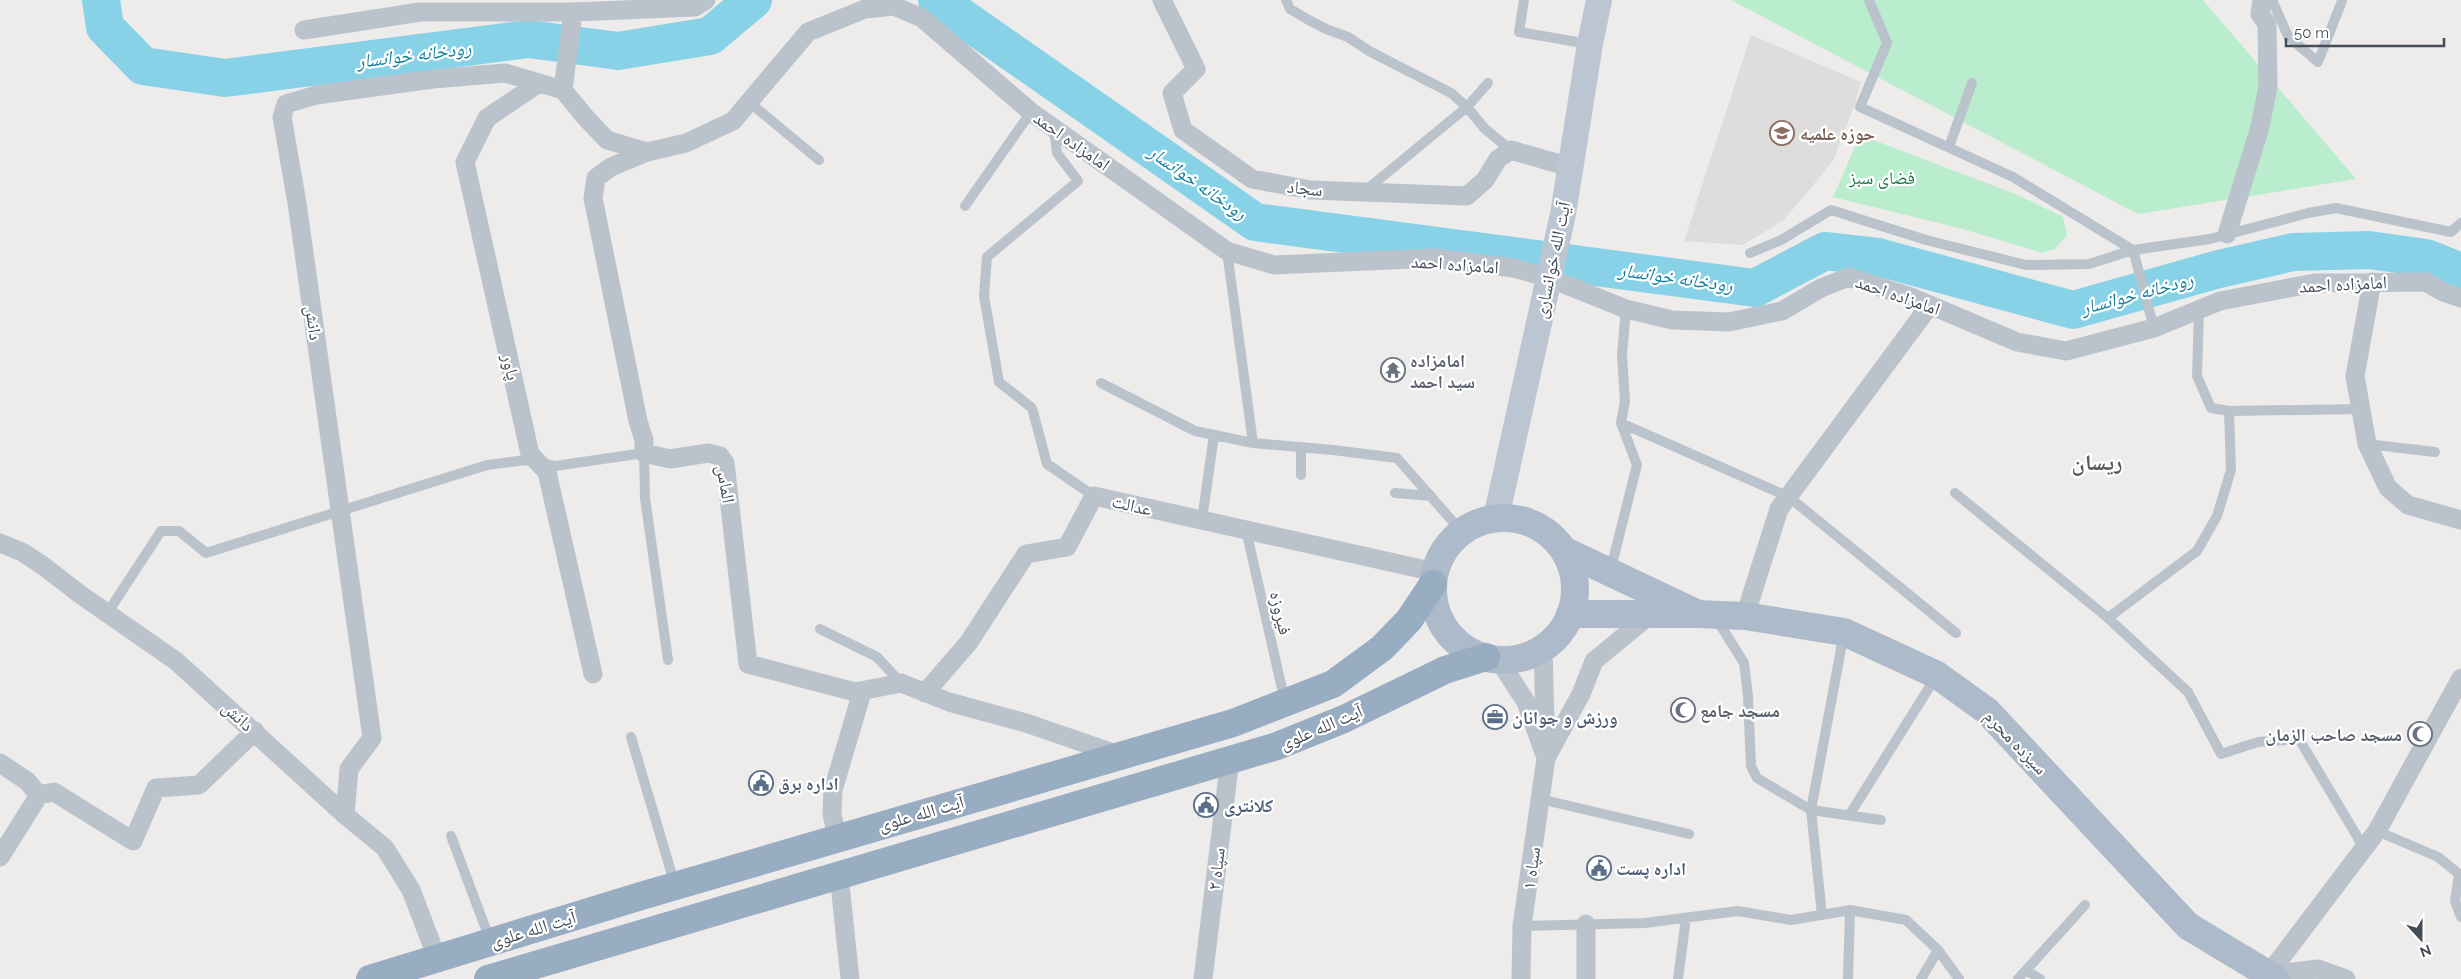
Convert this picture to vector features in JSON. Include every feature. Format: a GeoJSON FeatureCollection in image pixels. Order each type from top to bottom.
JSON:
{"type":"FeatureCollection","features":[{"type":"Feature","properties":{"kind":"highway","name":"آیت الله علوی"},"geometry":{"type":"LineString","coordinates":[[370,979],[837,838],[1233,723],[1333,684],[1382,648],[1409,620],[1434,578]]}},
{"type":"Feature","properties":{"kind":"highway","name":"آیت الله علوی"},"geometry":{"type":"LineString","coordinates":[[488,979],[1278,746],[1344,719],[1445,670],[1492,658]]}},
{"type":"Feature","properties":{"kind":"main road","name":"آیت الله خوانساری"},"geometry":{"type":"LineString","coordinates":[[1496,518],[1559,234],[1599,0]]}},
{"type":"Feature","properties":{"kind":"main road"},"geometry":{"type":"LineString","coordinates":[[1496,518],[1516,519],[1535,525],[1552,536],[1564,551],[1572,566],[1575,582],[1574,599],[1570,614],[1559,633],[1543,648],[1521,657],[1492,658],[1468,650],[1453,638],[1441,622],[1438,613],[1434,578],[1445,549],[1462,532],[1478,523],[1496,518]]}},
{"type":"Feature","properties":{"kind":"main road"},"geometry":{"type":"LineString","coordinates":[[1564,551],[1609,573],[1706,615]]}},
{"type":"Feature","properties":{"kind":"main road","name":"سیزده محرم"},"geometry":{"type":"LineString","coordinates":[[1570,614],[1745,616],[1844,632],[1937,675],[1987,711],[2188,926],[2272,977]]}},
{"type":"Feature","properties":{"kind":"street"},"geometry":{"type":"LineString","coordinates":[[304,30],[420,12],[573,12],[695,7],[706,0]]}},
{"type":"Feature","properties":{"kind":"street","name":"سجاد"},"geometry":{"type":"LineString","coordinates":[[1162,0],[1196,69],[1172,93],[1183,130],[1252,179],[1311,190],[1467,196],[1485,180],[1498,159],[1511,150]]}},
{"type":"Feature","properties":{"kind":"street"},"geometry":{"type":"LineString","coordinates":[[2227,234],[2260,127],[2268,86],[2267,24],[2260,14],[2262,0]]}},
{"type":"Feature","properties":{"kind":"street","name":"امامزاده احمد"},"geometry":{"type":"LineString","coordinates":[[648,152],[686,142],[733,121],[808,32],[865,9],[894,6],[922,18],[1030,112],[1227,250],[1274,265],[1435,258],[1514,268],[1549,278],[1626,309],[1672,320],[1729,322],[1782,312],[1821,288],[1849,277],[1930,305],[2017,342],[2066,351],[2154,328],[2220,301],[2315,283],[2426,282],[2443,292],[2461,298]]}},
{"type":"Feature","properties":{"kind":"street"},"geometry":{"type":"LineString","coordinates":[[573,12],[564,90],[586,118],[607,140],[648,152]]}},
{"type":"Feature","properties":{"kind":"street","name":"دانش"},"geometry":{"type":"LineString","coordinates":[[345,815],[349,769],[372,738],[297,203],[282,117],[286,104],[316,95],[442,78],[505,73],[564,90]]}},
{"type":"Feature","properties":{"kind":"street","name":"پاور"},"geometry":{"type":"LineString","coordinates":[[539,82],[487,118],[465,162],[530,454],[547,472],[593,674]]}},
{"type":"Feature","properties":{"kind":"street"},"geometry":{"type":"LineString","coordinates":[[1511,150],[1570,167]]}},
{"type":"Feature","properties":{"kind":"street"},"geometry":{"type":"LineString","coordinates":[[644,453],[644,440],[638,421],[593,198],[596,178],[611,167],[648,152]]}},
{"type":"Feature","properties":{"kind":"street"},"geometry":{"type":"LineString","coordinates":[[2372,282],[2355,376],[2367,444],[2388,488],[2408,505],[2461,520]]}},
{"type":"Feature","properties":{"kind":"street"},"geometry":{"type":"LineString","coordinates":[[1745,616],[1779,509],[1930,305]]}},
{"type":"Feature","properties":{"kind":"street","name":"الماس"},"geometry":{"type":"LineString","coordinates":[[644,453],[670,459],[708,453],[720,456],[726,462],[748,664],[855,692]]}},
{"type":"Feature","properties":{"kind":"street","name":"عدالت"},"geometry":{"type":"LineString","coordinates":[[925,693],[969,642],[1026,554],[1067,547],[1094,496],[1246,530],[1434,578]]}},
{"type":"Feature","properties":{"kind":"street","name":"دانش"},"geometry":{"type":"LineString","coordinates":[[0,543],[22,552],[42,565],[81,595],[176,661],[345,815],[385,848],[411,890],[437,958]]}},
{"type":"Feature","properties":{"kind":"street"},"geometry":{"type":"LineString","coordinates":[[1546,758],[1581,694],[1594,661],[1651,614]]}},
{"type":"Feature","properties":{"kind":"street"},"geometry":{"type":"LineString","coordinates":[[1543,648],[1546,758]]}},
{"type":"Feature","properties":{"kind":"street"},"geometry":{"type":"LineString","coordinates":[[1492,658],[1526,702],[1546,758]]}},
{"type":"Feature","properties":{"kind":"street"},"geometry":{"type":"LineString","coordinates":[[2272,977],[2377,831],[2461,678]]}},
{"type":"Feature","properties":{"kind":"street"},"geometry":{"type":"LineString","coordinates":[[837,838],[832,814],[833,790],[860,699],[855,692],[901,683],[949,702],[1026,723],[1119,755]]}},
{"type":"Feature","properties":{"kind":"street"},"geometry":{"type":"LineString","coordinates":[[0,857],[39,795],[54,792],[133,841],[156,788],[199,785],[255,731]]}},
{"type":"Feature","properties":{"kind":"street","name":"سپاه ۱"},"geometry":{"type":"LineString","coordinates":[[1521,979],[1522,926],[1546,758]]}},
{"type":"Feature","properties":{"kind":"street","name":"سپاه ۲"},"geometry":{"type":"LineString","coordinates":[[1203,979],[1230,759]]}},
{"type":"Feature","properties":{"kind":"street"},"geometry":{"type":"LineString","coordinates":[[0,763],[27,781],[39,795]]}},
{"type":"Feature","properties":{"kind":"street"},"geometry":{"type":"LineString","coordinates":[[839,876],[850,979]]}},
{"type":"Feature","properties":{"kind":"street"},"geometry":{"type":"LineString","coordinates":[[1586,924],[1586,979]]}},
{"type":"Feature","properties":{"kind":"street"},"geometry":{"type":"LineString","coordinates":[[2272,977],[2318,969],[2346,979]]}},
{"type":"Feature","properties":{"kind":"lane"},"geometry":{"type":"LineString","coordinates":[[1286,0],[1290,9],[1326,29],[1348,37],[1369,52],[1451,93],[1467,107],[1484,129],[1511,150]]}},
{"type":"Feature","properties":{"kind":"lane"},"geometry":{"type":"LineString","coordinates":[[1524,0],[1520,32],[1590,44]]}},
{"type":"Feature","properties":{"kind":"lane"},"geometry":{"type":"LineString","coordinates":[[1869,0],[1887,43],[1860,107],[2013,177],[2133,250],[2154,328]]}},
{"type":"Feature","properties":{"kind":"lane"},"geometry":{"type":"LineString","coordinates":[[2272,0],[2288,36],[2318,62],[2342,1]]}},
{"type":"Feature","properties":{"kind":"lane"},"geometry":{"type":"LineString","coordinates":[[1364,192],[1467,107],[1488,83]]}},
{"type":"Feature","properties":{"kind":"lane"},"geometry":{"type":"LineString","coordinates":[[1949,147],[1972,83]]}},
{"type":"Feature","properties":{"kind":"lane"},"geometry":{"type":"LineString","coordinates":[[749,102],[819,160]]}},
{"type":"Feature","properties":{"kind":"lane"},"geometry":{"type":"LineString","coordinates":[[964,206],[1030,112]]}},
{"type":"Feature","properties":{"kind":"lane"},"geometry":{"type":"LineString","coordinates":[[1054,128],[1057,152],[1078,181],[987,257],[984,296],[999,382],[1032,408],[1047,464],[1094,496]]}},
{"type":"Feature","properties":{"kind":"lane"},"geometry":{"type":"LineString","coordinates":[[1750,253],[1781,240],[1831,210],[1926,240],[2026,265],[2089,264],[2133,250],[2227,234],[2308,213],[2336,208],[2451,232],[2461,223]]}},
{"type":"Feature","properties":{"kind":"lane"},"geometry":{"type":"LineString","coordinates":[[1227,250],[1253,443]]}},
{"type":"Feature","properties":{"kind":"lane"},"geometry":{"type":"LineString","coordinates":[[1609,573],[1637,465],[1621,422],[1625,401],[1622,355],[1626,309]]}},
{"type":"Feature","properties":{"kind":"lane"},"geometry":{"type":"LineString","coordinates":[[2199,309],[2197,376],[2211,408],[2229,411],[2361,409]]}},
{"type":"Feature","properties":{"kind":"lane"},"geometry":{"type":"LineString","coordinates":[[1101,383],[1195,431],[1253,443],[1397,458],[1462,532]]}},
{"type":"Feature","properties":{"kind":"lane"},"geometry":{"type":"LineString","coordinates":[[2108,618],[2197,551],[2217,516],[2231,470],[2229,411]]}},
{"type":"Feature","properties":{"kind":"lane"},"geometry":{"type":"LineString","coordinates":[[1621,422],[1789,497],[1956,633]]}},
{"type":"Feature","properties":{"kind":"lane"},"geometry":{"type":"LineString","coordinates":[[1202,520],[1214,435]]}},
{"type":"Feature","properties":{"kind":"lane"},"geometry":{"type":"LineString","coordinates":[[2367,444],[2435,452]]}},
{"type":"Feature","properties":{"kind":"lane"},"geometry":{"type":"LineString","coordinates":[[1301,447],[1301,475]]}},
{"type":"Feature","properties":{"kind":"lane"},"geometry":{"type":"LineString","coordinates":[[108,612],[161,531],[179,531],[206,553],[487,465],[526,460],[554,466],[644,453],[645,498],[668,660]]}},
{"type":"Feature","properties":{"kind":"lane"},"geometry":{"type":"LineString","coordinates":[[1395,493],[1431,496]]}},
{"type":"Feature","properties":{"kind":"lane"},"geometry":{"type":"LineString","coordinates":[[1955,493],[2108,618],[2188,692],[2221,754],[2258,742],[2299,739],[2364,848]]}},
{"type":"Feature","properties":{"kind":"lane","name":"فیروزه"},"geometry":{"type":"LineString","coordinates":[[1246,530],[1285,702]]}},
{"type":"Feature","properties":{"kind":"lane"},"geometry":{"type":"LineString","coordinates":[[1706,615],[1744,663],[1748,696],[1751,766],[1757,778],[1811,810],[1850,814],[1881,820]]}},
{"type":"Feature","properties":{"kind":"lane"},"geometry":{"type":"LineString","coordinates":[[820,629],[877,657],[901,683]]}},
{"type":"Feature","properties":{"kind":"lane"},"geometry":{"type":"LineString","coordinates":[[1822,915],[1811,810],[1844,632]]}},
{"type":"Feature","properties":{"kind":"lane"},"geometry":{"type":"LineString","coordinates":[[1850,814],[1937,675]]}},
{"type":"Feature","properties":{"kind":"lane"},"geometry":{"type":"LineString","coordinates":[[631,737],[676,886]]}},
{"type":"Feature","properties":{"kind":"lane"},"geometry":{"type":"LineString","coordinates":[[1540,799],[1689,834]]}},
{"type":"Feature","properties":{"kind":"lane"},"geometry":{"type":"LineString","coordinates":[[2377,831],[2438,857],[2460,874],[2455,901],[2461,917]]}},
{"type":"Feature","properties":{"kind":"lane"},"geometry":{"type":"LineString","coordinates":[[451,836],[491,942]]}},
{"type":"Feature","properties":{"kind":"lane"},"geometry":{"type":"LineString","coordinates":[[2018,979],[2085,906]]}},
{"type":"Feature","properties":{"kind":"lane"},"geometry":{"type":"LineString","coordinates":[[1522,926],[1644,923],[1738,912],[1791,920],[1850,910],[1906,920],[1938,950],[1959,979]]}},
{"type":"Feature","properties":{"kind":"lane"},"geometry":{"type":"LineString","coordinates":[[1850,910],[1848,976],[1858,979]]}},
{"type":"Feature","properties":{"kind":"lane"},"geometry":{"type":"LineString","coordinates":[[1678,979],[1686,918]]}},
{"type":"Feature","properties":{"kind":"lane"},"geometry":{"type":"LineString","coordinates":[[1920,979],[1938,950]]}},
{"type":"Feature","properties":{"kind":"lane"},"geometry":{"type":"LineString","coordinates":[[2026,970],[2040,979]]}},
{"type":"Feature","properties":{"kind":"shaded area","name":"حوزه علمیه"},"geometry":{"type":"Polygon","coordinates":[[[1751,35],[1861,82],[1855,104],[1833,161],[1784,220],[1743,245],[1684,241],[1751,35]]]}},
{"type":"Feature","properties":{"kind":"green space"},"geometry":{"type":"Polygon","coordinates":[[[1731,0],[2203,0],[2356,179],[2138,214],[1731,0]]]}},
{"type":"Feature","properties":{"kind":"green space","name":"فضای سبز"},"geometry":{"type":"Polygon","coordinates":[[[1860,135],[2018,195],[2063,217],[2067,235],[2055,249],[2042,253],[1963,229],[1833,197],[1860,135]]]}},
{"type":"Feature","properties":{"kind":"waterway","name":"رودخانه خوانسار"},"geometry":{"type":"LineString","coordinates":[[101,0],[105,27],[143,66],[225,78],[529,39],[618,51],[710,36],[753,0]]}},
{"type":"Feature","properties":{"kind":"waterway","name":"رودخانه خوانسار"},"geometry":{"type":"LineString","coordinates":[[937,0],[1255,222],[1755,288],[1825,251],[1878,257],[2073,310],[2219,269],[2293,252],[2369,250],[2426,258],[2461,272]]}},
{"type":"Feature","properties":{"kind":"place","name":"حوزه علمیه"},"geometry":{"type":"Point","coordinates":[1782,133]}},
{"type":"Feature","properties":{"kind":"place","name":"امامزاده سید احمد"},"geometry":{"type":"Point","coordinates":[1393,370]}},
{"type":"Feature","properties":{"kind":"place","name":"مسجد جامع"},"geometry":{"type":"Point","coordinates":[1683,710]}},
{"type":"Feature","properties":{"kind":"place","name":"ورزش و جوانان"},"geometry":{"type":"Point","coordinates":[1495,717]}},
{"type":"Feature","properties":{"kind":"place","name":"مسجد صاحب الزمان"},"geometry":{"type":"Point","coordinates":[2420,734]}},
{"type":"Feature","properties":{"kind":"place","name":"اداره برق"},"geometry":{"type":"Point","coordinates":[761,783]}},
{"type":"Feature","properties":{"kind":"place","name":"کلانتری"},"geometry":{"type":"Point","coordinates":[1206,805]}},
{"type":"Feature","properties":{"kind":"place","name":"اداره پست"},"geometry":{"type":"Point","coordinates":[1599,868]}},
{"type":"Feature","properties":{"kind":"district","name":"ریسان"},"geometry":{"type":"Point","coordinates":[2097,462]}}]}
